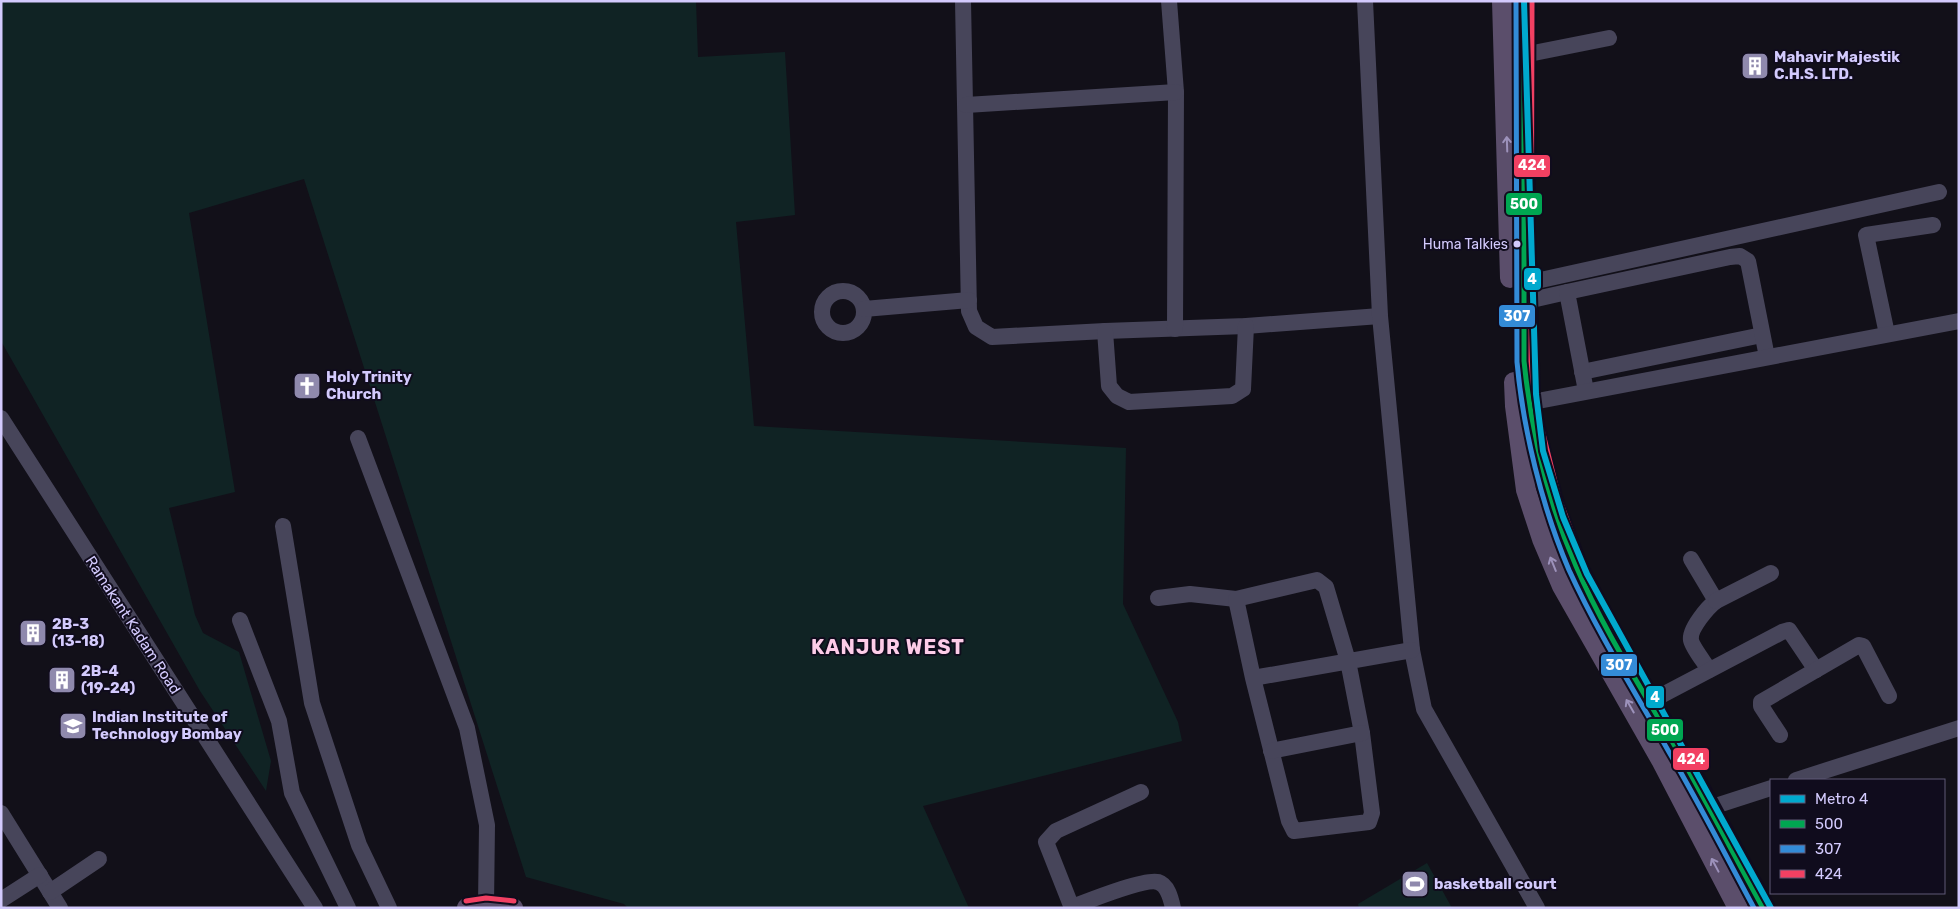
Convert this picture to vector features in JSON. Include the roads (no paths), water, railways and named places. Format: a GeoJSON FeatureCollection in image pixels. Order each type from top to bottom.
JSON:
{"type":"FeatureCollection","features":[{"type":"Feature","properties":{"kind":"main road"},"geometry":{"type":"LineString","coordinates":[[1502,1],[1526,490],[1542,539],[1562,586],[1661,760],[1738,908]]}},
{"type":"Feature","properties":{"kind":"main road"},"geometry":{"type":"LineString","coordinates":[[1524,1],[1524,361],[1522,404],[1552,500],[1576,566],[1611,635],[1763,908]]}},
{"type":"Feature","properties":{"kind":"main road"},"geometry":{"type":"LineString","coordinates":[[477,906],[513,908]]}},
{"type":"Feature","properties":{"kind":"street"},"geometry":{"type":"LineString","coordinates":[[963,1],[969,311],[976,327],[992,337],[1246,326],[1380,316]]}},
{"type":"Feature","properties":{"kind":"street"},"geometry":{"type":"LineString","coordinates":[[1169,1],[1176,92],[1175,329]]}},
{"type":"Feature","properties":{"kind":"street"},"geometry":{"type":"LineString","coordinates":[[1365,1],[1380,316],[1412,650],[1424,709],[1537,908]]}},
{"type":"Feature","properties":{"kind":"street"},"geometry":{"type":"LineString","coordinates":[[1524,55],[1609,38]]}},
{"type":"Feature","properties":{"kind":"street"},"geometry":{"type":"LineString","coordinates":[[966,104],[1176,92]]}},
{"type":"Feature","properties":{"kind":"street"},"geometry":{"type":"LineString","coordinates":[[1523,293],[1938,192]]}},
{"type":"Feature","properties":{"kind":"street"},"geometry":{"type":"LineString","coordinates":[[1887,334],[1866,235],[1933,225]]}},
{"type":"Feature","properties":{"kind":"street"},"geometry":{"type":"LineString","coordinates":[[1523,293],[1567,292],[1740,256],[1748,261],[1767,357]]}},
{"type":"Feature","properties":{"kind":"street"},"geometry":{"type":"LineString","coordinates":[[1567,292],[1586,391]]}},
{"type":"Feature","properties":{"kind":"street"},"geometry":{"type":"LineString","coordinates":[[864,309],[969,300]]}},
{"type":"Feature","properties":{"kind":"street"},"geometry":{"type":"LineString","coordinates":[[1522,404],[1959,321]]}},
{"type":"Feature","properties":{"kind":"street"},"geometry":{"type":"LineString","coordinates":[[1106,331],[1109,386],[1117,396],[1129,402],[1232,396],[1243,388],[1246,326]]}},
{"type":"Feature","properties":{"kind":"street"},"geometry":{"type":"LineString","coordinates":[[1582,372],[1762,335]]}},
{"type":"Feature","properties":{"kind":"street","name":"Ramakant Kadam Road"},"geometry":{"type":"LineString","coordinates":[[1,418],[315,908]]}},
{"type":"Feature","properties":{"kind":"street"},"geometry":{"type":"LineString","coordinates":[[358,438],[467,728],[487,825],[477,906]]}},
{"type":"Feature","properties":{"kind":"street"},"geometry":{"type":"LineString","coordinates":[[283,526],[312,703],[359,846],[389,908]]}},
{"type":"Feature","properties":{"kind":"street"},"geometry":{"type":"LineString","coordinates":[[1691,559],[1716,601]]}},
{"type":"Feature","properties":{"kind":"street"},"geometry":{"type":"LineString","coordinates":[[1710,670],[1691,641],[1691,634],[1706,609],[1716,601],[1771,573]]}},
{"type":"Feature","properties":{"kind":"street"},"geometry":{"type":"LineString","coordinates":[[1158,598],[1190,594],[1236,599],[1318,580],[1326,587],[1348,661],[1362,733],[1372,813],[1369,822],[1294,830],[1288,821],[1236,599]]}},
{"type":"Feature","properties":{"kind":"street"},"geometry":{"type":"LineString","coordinates":[[240,620],[278,721],[292,793],[348,908]]}},
{"type":"Feature","properties":{"kind":"street"},"geometry":{"type":"LineString","coordinates":[[1649,702],[1789,630],[1816,670]]}},
{"type":"Feature","properties":{"kind":"street"},"geometry":{"type":"LineString","coordinates":[[1780,735],[1761,706],[1761,702],[1859,645],[1863,646],[1889,696]]}},
{"type":"Feature","properties":{"kind":"street"},"geometry":{"type":"LineString","coordinates":[[1253,678],[1412,650]]}},
{"type":"Feature","properties":{"kind":"street"},"geometry":{"type":"LineString","coordinates":[[1799,779],[1959,728]]}},
{"type":"Feature","properties":{"kind":"street"},"geometry":{"type":"LineString","coordinates":[[1271,751],[1362,733]]}},
{"type":"Feature","properties":{"kind":"street"},"geometry":{"type":"LineString","coordinates":[[1708,808],[1770,788]]}},
{"type":"Feature","properties":{"kind":"street"},"geometry":{"type":"LineString","coordinates":[[1141,792],[1056,831],[1046,842],[1072,907],[1144,882],[1158,882],[1164,886],[1173,908]]}},
{"type":"Feature","properties":{"kind":"street"},"geometry":{"type":"LineString","coordinates":[[1,813],[60,908]]}},
{"type":"Feature","properties":{"kind":"street"},"geometry":{"type":"LineString","coordinates":[[50,892],[99,859]]}},
{"type":"Feature","properties":{"kind":"street"},"geometry":{"type":"LineString","coordinates":[[1,900],[40,875]]}},
{"type":"Feature","properties":{"kind":"metro line","name":"4"},"geometry":{"type":"LineString","coordinates":[[1524,1],[1536,394],[1543,451],[1563,517],[1587,574],[1771,908]]}},
{"type":"Feature","properties":{"kind":"place","name":"Mahavir Majestik C.H.S. LTD."},"geometry":{"type":"Point","coordinates":[1755,66]}},
{"type":"Feature","properties":{"kind":"place","name":"Huma Talkies"},"geometry":{"type":"Point","coordinates":[1517,244]}},
{"type":"Feature","properties":{"kind":"place","name":"Holy Trinity Church"},"geometry":{"type":"Point","coordinates":[307,386]}},
{"type":"Feature","properties":{"kind":"place","name":"2B-3 (13-18)"},"geometry":{"type":"Point","coordinates":[33,633]}},
{"type":"Feature","properties":{"kind":"place","name":"2B-4 (19-24)"},"geometry":{"type":"Point","coordinates":[62,680]}},
{"type":"Feature","properties":{"kind":"place","name":"Indian Institute of Technology Bombay"},"geometry":{"type":"Point","coordinates":[73,726]}},
{"type":"Feature","properties":{"kind":"place","name":"basketball court"},"geometry":{"type":"Point","coordinates":[1415,884]}},
{"type":"Feature","properties":{"kind":"district","name":"KANJUR WEST"},"geometry":{"type":"Point","coordinates":[888,647]}}]}
